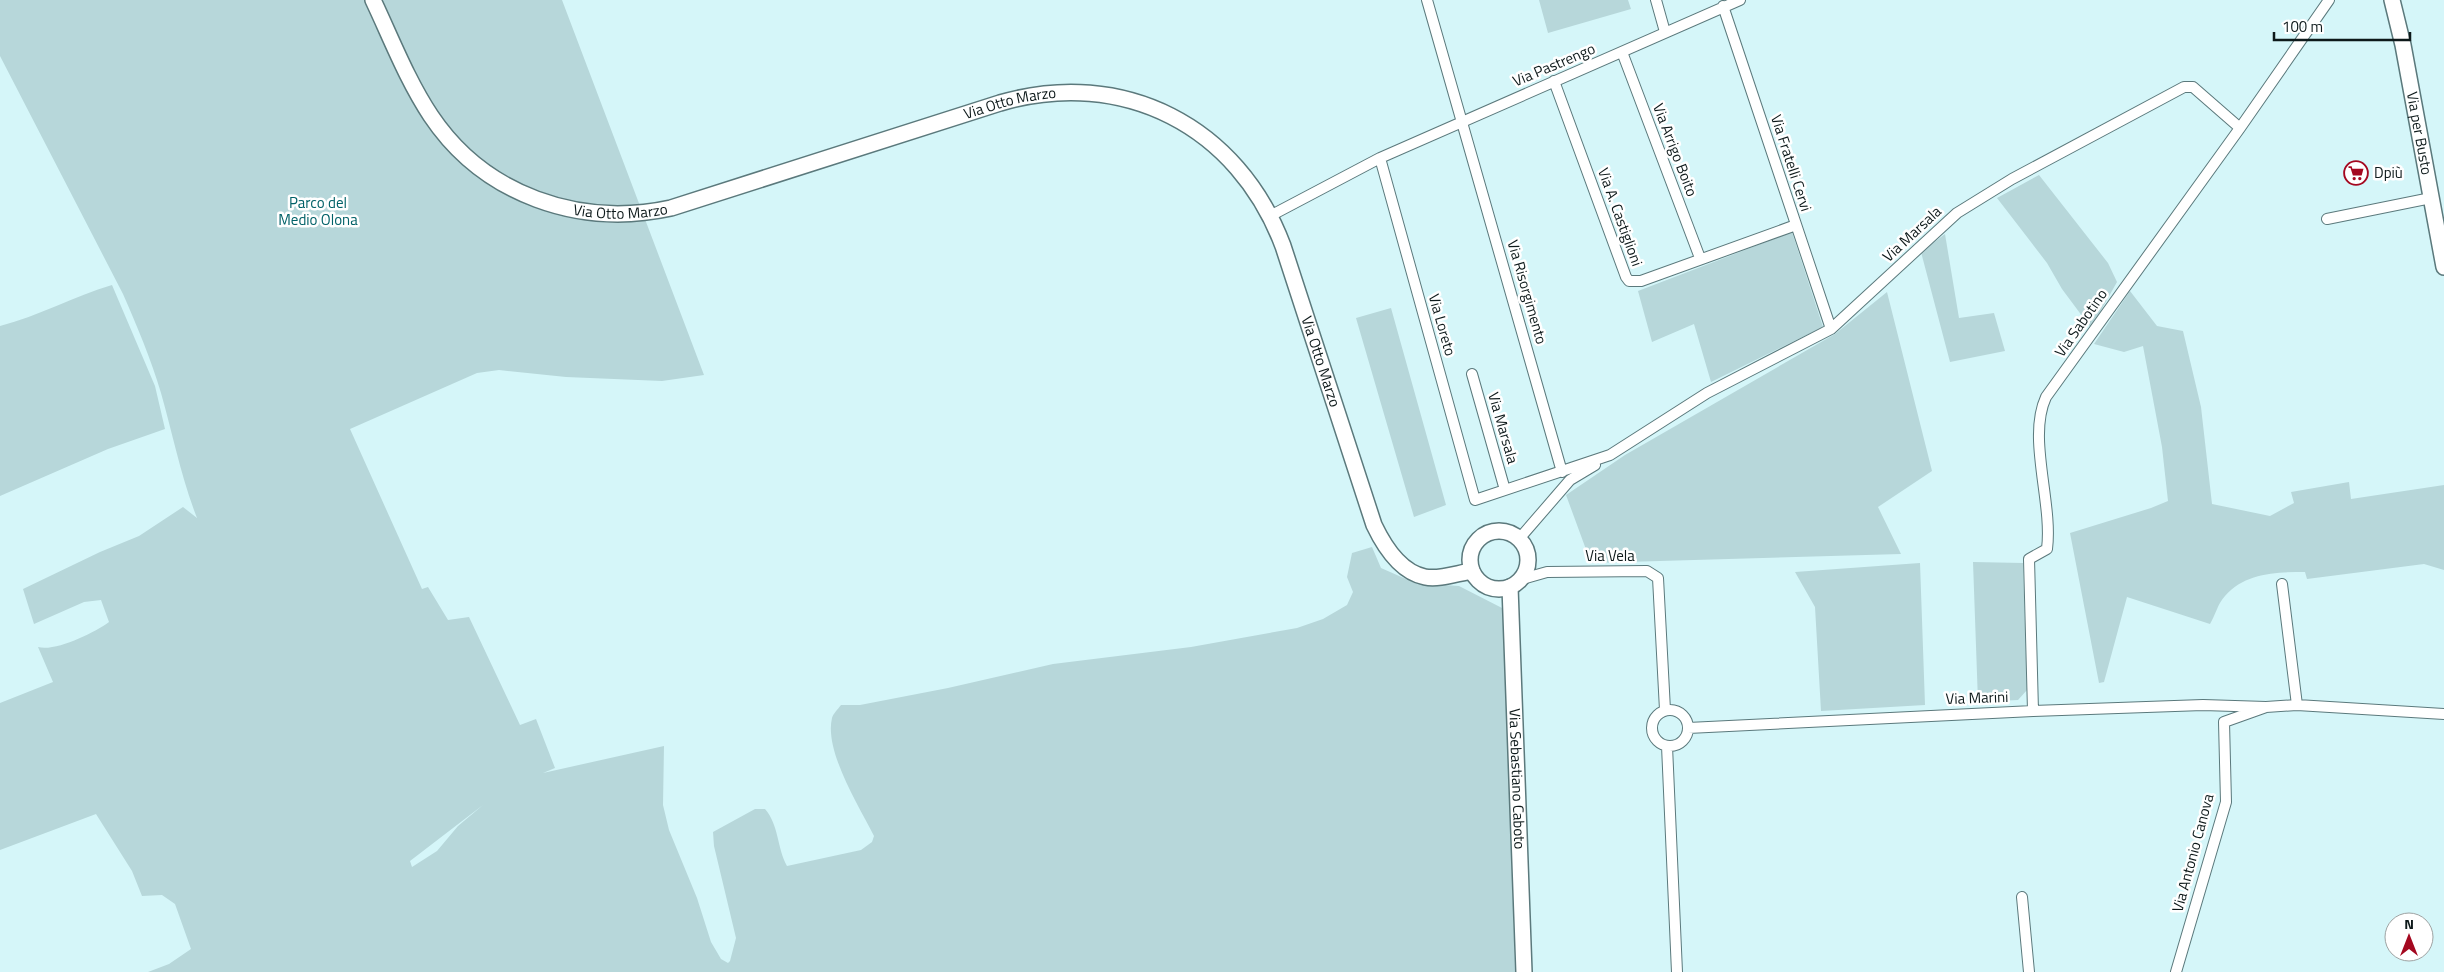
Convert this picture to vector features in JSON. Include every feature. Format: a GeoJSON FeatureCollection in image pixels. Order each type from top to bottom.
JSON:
{"type":"FeatureCollection","features":[{"type":"Feature","properties":{"kind":"street","name":"Via Otto Marzo"},"geometry":{"type":"LineString","coordinates":[[373,0],[422,102],[450,141],[473,163],[500,182],[528,197],[559,207],[590,213],[622,215],[670,208],[1000,102],[1034,94],[1070,92],[1104,94],[1155,108],[1186,124],[1215,145],[1240,170],[1270,216],[1282,246],[1379,536],[1390,553],[1401,564],[1424,577],[1472,571]]}},
{"type":"Feature","properties":{"kind":"street","name":"Via Risorgimento"},"geometry":{"type":"LineString","coordinates":[[1427,0],[1562,472]]}},
{"type":"Feature","properties":{"kind":"street"},"geometry":{"type":"LineString","coordinates":[[1656,0],[1665,32]]}},
{"type":"Feature","properties":{"kind":"street","name":"Via Pastrengo"},"geometry":{"type":"LineString","coordinates":[[1270,216],[1380,158],[1740,0]]}},
{"type":"Feature","properties":{"kind":"street","name":"Via Sabotino"},"geometry":{"type":"LineString","coordinates":[[2033,711],[2029,559],[2046,548],[2049,529],[2039,430],[2041,407],[2046,397],[2240,128],[2329,0]]}},
{"type":"Feature","properties":{"kind":"street","name":"Via per Busto"},"geometry":{"type":"LineString","coordinates":[[2392,0],[2403,45],[2444,267]]}},
{"type":"Feature","properties":{"kind":"street","name":"Via Fratelli Cervi"},"geometry":{"type":"LineString","coordinates":[[1723,6],[1831,329]]}},
{"type":"Feature","properties":{"kind":"street","name":"Via Arrigo Boito"},"geometry":{"type":"LineString","coordinates":[[1622,52],[1700,258]]}},
{"type":"Feature","properties":{"kind":"street","name":"Via A. Castiglioni"},"geometry":{"type":"LineString","coordinates":[[1554,81],[1626,277],[1633,282],[1641,281],[1796,224]]}},
{"type":"Feature","properties":{"kind":"street","name":"Via Marsala"},"geometry":{"type":"LineString","coordinates":[[1520,539],[1570,480],[1707,393],[1831,329],[1957,214],[2012,178],[2184,87],[2193,87],[2240,128]]}},
{"type":"Feature","properties":{"kind":"street","name":"Via Loreto"},"geometry":{"type":"LineString","coordinates":[[1380,158],[1475,500]]}},
{"type":"Feature","properties":{"kind":"street"},"geometry":{"type":"LineString","coordinates":[[2327,219],[2431,198]]}},
{"type":"Feature","properties":{"kind":"street","name":"Via Marsala"},"geometry":{"type":"LineString","coordinates":[[1472,374],[1505,490]]}},
{"type":"Feature","properties":{"kind":"street","name":"Via Marsala"},"geometry":{"type":"LineString","coordinates":[[1475,500],[1610,455]]}},
{"type":"Feature","properties":{"kind":"street"},"geometry":{"type":"LineString","coordinates":[[1502,530],[1520,539],[1528,555],[1528,564],[1515,583],[1501,589],[1483,584],[1472,571],[1471,551],[1475,542],[1482,535],[1502,530]]}},
{"type":"Feature","properties":{"kind":"street","name":"Via Vela"},"geometry":{"type":"LineString","coordinates":[[1515,583],[1547,572],[1647,571],[1658,578],[1665,710]]}},
{"type":"Feature","properties":{"kind":"street","name":"Via Sebastiano Caboto"},"geometry":{"type":"LineString","coordinates":[[1515,583],[1524,972]]}},
{"type":"Feature","properties":{"kind":"street"},"geometry":{"type":"LineString","coordinates":[[2282,584],[2297,705]]}},
{"type":"Feature","properties":{"kind":"street","name":"Via Marini"},"geometry":{"type":"LineString","coordinates":[[1688,728],[2033,711],[2203,705],[2266,707]]}},
{"type":"Feature","properties":{"kind":"street","name":"Via Antonio Canova"},"geometry":{"type":"LineString","coordinates":[[2176,972],[2226,802],[2224,722],[2266,707],[2297,705],[2444,714]]}},
{"type":"Feature","properties":{"kind":"street"},"geometry":{"type":"LineString","coordinates":[[1665,710],[1676,710],[1681,713],[1688,728],[1684,740],[1679,744],[1667,746],[1656,740],[1651,728],[1655,717],[1665,710]]}},
{"type":"Feature","properties":{"kind":"street"},"geometry":{"type":"LineString","coordinates":[[1667,746],[1677,972]]}},
{"type":"Feature","properties":{"kind":"street"},"geometry":{"type":"LineString","coordinates":[[2022,897],[2029,972]]}},
{"type":"Feature","properties":{"kind":"green space","name":"Parco del Medio Olona"},"geometry":{"type":"Polygon","coordinates":[[[0,0],[562,0],[704,375],[662,381],[566,377],[499,370],[477,373],[350,429],[422,589],[428,587],[448,620],[469,617],[520,725],[536,719],[555,768],[543,773],[664,746],[663,805],[669,830],[697,898],[711,942],[721,959],[728,963],[730,961],[736,938],[714,846],[713,832],[755,809],[765,809],[773,822],[787,866],[861,850],[872,842],[874,836],[844,778],[833,746],[832,718],[841,705],[860,705],[948,688],[1053,664],[1191,647],[1297,628],[1323,619],[1347,605],[1353,592],[1347,577],[1352,553],[1372,547],[1381,568],[1415,583],[1459,586],[1504,609],[1515,972],[148,972],[169,964],[191,949],[175,904],[162,895],[142,896],[132,871],[96,814],[0,850],[0,703],[53,682],[38,647],[54,647],[64,644],[84,636],[109,622],[101,600],[84,602],[34,624],[23,589],[100,552],[139,536],[183,507],[197,518],[182,472],[157,380],[123,294],[0,56],[0,0]],[[483,805],[410,861],[412,867],[437,851],[458,826],[483,805]]]}},
{"type":"Feature","properties":{"kind":"green space"},"geometry":{"type":"Polygon","coordinates":[[[1539,0],[1628,0],[1631,9],[1548,33],[1539,0]]]}},
{"type":"Feature","properties":{"kind":"green space"},"geometry":{"type":"Polygon","coordinates":[[[2039,175],[2108,263],[2117,282],[2091,328],[2062,289],[2047,263],[1997,198],[2039,175]]]}},
{"type":"Feature","properties":{"kind":"green space"},"geometry":{"type":"Polygon","coordinates":[[[1792,232],[1823,327],[1711,382],[1694,324],[1652,342],[1638,291],[1792,232]]]}},
{"type":"Feature","properties":{"kind":"green space"},"geometry":{"type":"Polygon","coordinates":[[[1945,234],[1959,318],[1994,313],[2005,351],[1950,362],[1921,252],[1945,234]]]}},
{"type":"Feature","properties":{"kind":"green space"},"geometry":{"type":"Polygon","coordinates":[[[112,285],[155,386],[165,429],[108,449],[0,496],[0,326],[29,317],[112,285]]]}},
{"type":"Feature","properties":{"kind":"green space"},"geometry":{"type":"Polygon","coordinates":[[[2130,291],[2157,326],[2183,331],[2201,407],[2212,504],[2270,516],[2294,503],[2291,492],[2349,482],[2351,499],[2444,485],[2444,570],[2424,564],[2307,579],[2305,572],[2262,575],[2233,588],[2218,606],[2210,624],[2127,597],[2104,682],[2099,683],[2070,533],[2168,501],[2162,447],[2143,346],[2124,352],[2094,344],[2130,291]]]}},
{"type":"Feature","properties":{"kind":"green space"},"geometry":{"type":"Polygon","coordinates":[[[1887,292],[1932,471],[1878,507],[1901,554],[1591,563],[1566,495],[1625,455],[1835,334],[1887,292]]]}},
{"type":"Feature","properties":{"kind":"green space"},"geometry":{"type":"Polygon","coordinates":[[[1391,308],[1446,505],[1414,517],[1356,318],[1391,308]]]}},
{"type":"Feature","properties":{"kind":"green space"},"geometry":{"type":"Polygon","coordinates":[[[1973,562],[2023,563],[2027,690],[2018,700],[1978,702],[1973,562]]]}},
{"type":"Feature","properties":{"kind":"green space"},"geometry":{"type":"Polygon","coordinates":[[[1920,563],[1925,705],[1821,711],[1815,607],[1795,572],[1920,563]]]}},
{"type":"Feature","properties":{"kind":"place","name":"Dpiù"},"geometry":{"type":"Point","coordinates":[2356,173]}}]}
